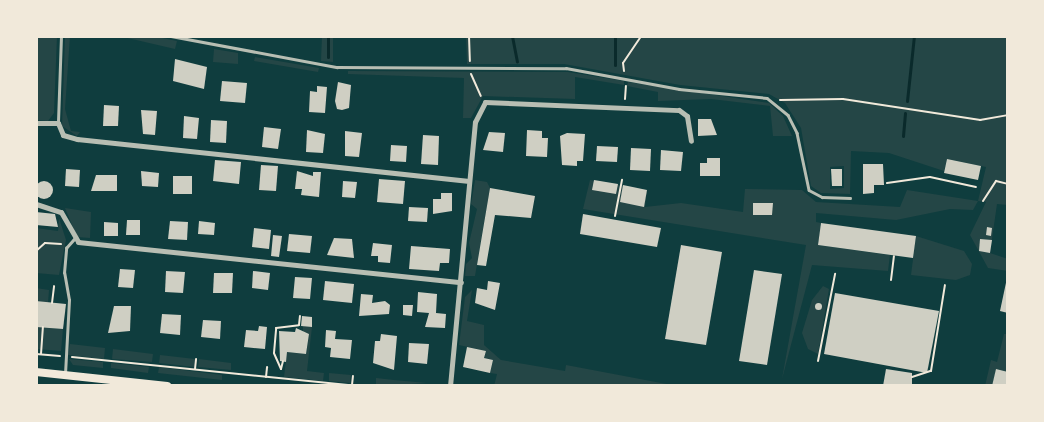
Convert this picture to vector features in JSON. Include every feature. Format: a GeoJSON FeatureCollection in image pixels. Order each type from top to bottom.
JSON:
{"type":"FeatureCollection","features":[{"type":"Feature","properties":{"kind":"main road"},"geometry":{"type":"LineString","coordinates":[[36,372],[167,386]]}},
{"type":"Feature","properties":{"kind":"street"},"geometry":{"type":"LineString","coordinates":[[450,386],[461,282],[467,182],[475,122],[485,102],[625,106],[684,112],[691,141]]}},
{"type":"Feature","properties":{"kind":"street"},"geometry":{"type":"LineString","coordinates":[[36,123],[58,123],[64,135],[78,139],[467,182]]}},
{"type":"Feature","properties":{"kind":"street"},"geometry":{"type":"LineString","coordinates":[[36,204],[61,212],[74,240],[461,282]]}},
{"type":"Feature","properties":{"kind":"lane"},"geometry":{"type":"LineString","coordinates":[[58,123],[61,36]]}},
{"type":"Feature","properties":{"kind":"lane"},"geometry":{"type":"LineString","coordinates":[[171,36],[316,65],[470,69],[566,68],[626,79],[771,100],[797,133],[809,190],[822,197],[850,198]]}},
{"type":"Feature","properties":{"kind":"lane"},"geometry":{"type":"LineString","coordinates":[[65,375],[69,300],[64,273],[68,244],[74,240]]}},
{"type":"Feature","properties":{"kind":"path"},"geometry":{"type":"LineString","coordinates":[[469,36],[470,69],[473,83],[485,102]]}},
{"type":"Feature","properties":{"kind":"path"},"geometry":{"type":"LineString","coordinates":[[625,106],[626,79],[623,63],[641,36]]}},
{"type":"Feature","properties":{"kind":"path"},"geometry":{"type":"LineString","coordinates":[[771,100],[843,99],[980,120],[1008,115]]}},
{"type":"Feature","properties":{"kind":"path"},"geometry":{"type":"LineString","coordinates":[[887,184],[930,177],[976,187]]}},
{"type":"Feature","properties":{"kind":"path"},"geometry":{"type":"LineString","coordinates":[[615,216],[622,180]]}},
{"type":"Feature","properties":{"kind":"path"},"geometry":{"type":"LineString","coordinates":[[983,201],[996,181],[1008,184]]}},
{"type":"Feature","properties":{"kind":"path"},"geometry":{"type":"LineString","coordinates":[[36,251],[44,243],[68,244]]}},
{"type":"Feature","properties":{"kind":"path"},"geometry":{"type":"LineString","coordinates":[[891,280],[894,256]]}},
{"type":"Feature","properties":{"kind":"path"},"geometry":{"type":"LineString","coordinates":[[818,361],[835,274]]}},
{"type":"Feature","properties":{"kind":"path"},"geometry":{"type":"LineString","coordinates":[[912,377],[931,371],[946,285]]}},
{"type":"Feature","properties":{"kind":"path"},"geometry":{"type":"LineString","coordinates":[[52,303],[54,286]]}},
{"type":"Feature","properties":{"kind":"path"},"geometry":{"type":"LineString","coordinates":[[283,361],[280,369],[274,353],[276,328],[299,325],[300,316]]}},
{"type":"Feature","properties":{"kind":"path"},"geometry":{"type":"LineString","coordinates":[[41,354],[43,327]]}},
{"type":"Feature","properties":{"kind":"path"},"geometry":{"type":"LineString","coordinates":[[36,354],[356,386]]}},
{"type":"Feature","properties":{"kind":"path"},"geometry":{"type":"LineString","coordinates":[[195,370],[196,359]]}},
{"type":"Feature","properties":{"kind":"path"},"geometry":{"type":"LineString","coordinates":[[266,377],[267,367]]}},
{"type":"Feature","properties":{"kind":"path"},"geometry":{"type":"LineString","coordinates":[[352,385],[353,376]]}},
{"type":"Feature","properties":{"kind":"shaded area"},"geometry":{"type":"Polygon","coordinates":[[[36,36],[57,36],[54,113],[48,121],[36,120],[36,36]]]}},
{"type":"Feature","properties":{"kind":"shaded area"},"geometry":{"type":"Polygon","coordinates":[[[65,36],[70,36],[65,109],[71,131],[80,132],[77,136],[62,126],[65,36]]]}},
{"type":"Feature","properties":{"kind":"shaded area"},"geometry":{"type":"Polygon","coordinates":[[[119,36],[153,36],[177,41],[175,49],[119,36]]]}},
{"type":"Feature","properties":{"kind":"shaded area"},"geometry":{"type":"Polygon","coordinates":[[[322,36],[333,36],[333,62],[321,61],[322,36]]]}},
{"type":"Feature","properties":{"kind":"shaded area"},"geometry":{"type":"Polygon","coordinates":[[[466,36],[1008,36],[1008,205],[997,204],[990,253],[1008,259],[1008,271],[988,268],[970,235],[986,202],[978,201],[986,167],[947,159],[944,171],[889,153],[851,151],[850,194],[821,193],[811,186],[801,128],[785,103],[769,94],[680,85],[564,64],[467,64],[466,36]],[[844,166],[830,167],[830,189],[844,188],[844,166]]]}},
{"type":"Feature","properties":{"kind":"shaded area"},"geometry":{"type":"Polygon","coordinates":[[[214,49],[238,53],[238,64],[213,62],[214,49]]]}},
{"type":"Feature","properties":{"kind":"shaded area"},"geometry":{"type":"Polygon","coordinates":[[[255,57],[319,68],[318,72],[254,61],[255,57]]]}},
{"type":"Feature","properties":{"kind":"shaded area"},"geometry":{"type":"Polygon","coordinates":[[[348,71],[568,72],[624,81],[624,85],[575,77],[575,99],[483,96],[471,118],[463,118],[464,78],[348,74],[348,71]]]}},
{"type":"Feature","properties":{"kind":"shaded area"},"geometry":{"type":"Polygon","coordinates":[[[628,82],[769,103],[783,116],[792,136],[773,136],[770,106],[711,99],[658,101],[658,92],[627,86],[628,82]]]}},
{"type":"Feature","properties":{"kind":"shaded area"},"geometry":{"type":"Polygon","coordinates":[[[475,180],[487,182],[490,188],[475,276],[465,276],[466,264],[472,258],[469,243],[477,209],[471,204],[475,180]]]}},
{"type":"Feature","properties":{"kind":"shaded area"},"geometry":{"type":"Polygon","coordinates":[[[590,180],[647,190],[645,207],[681,203],[743,212],[745,189],[802,190],[816,202],[900,207],[907,190],[978,201],[973,210],[950,209],[896,220],[816,213],[816,222],[821,223],[818,245],[890,255],[888,271],[812,265],[782,379],[806,245],[583,209],[590,180]]]}},
{"type":"Feature","properties":{"kind":"shaded area"},"geometry":{"type":"Polygon","coordinates":[[[65,208],[91,212],[90,238],[77,237],[65,208]]]}},
{"type":"Feature","properties":{"kind":"shaded area"},"geometry":{"type":"Polygon","coordinates":[[[59,218],[66,240],[59,275],[36,273],[36,228],[58,231],[59,218]]]}},
{"type":"Feature","properties":{"kind":"shaded area"},"geometry":{"type":"Polygon","coordinates":[[[916,236],[964,251],[972,264],[970,275],[956,280],[911,275],[916,236]]]}},
{"type":"Feature","properties":{"kind":"shaded area"},"geometry":{"type":"Polygon","coordinates":[[[823,286],[829,289],[818,354],[808,349],[802,333],[812,300],[823,286]]]}},
{"type":"Feature","properties":{"kind":"shaded area"},"geometry":{"type":"Polygon","coordinates":[[[36,288],[49,290],[48,303],[36,301],[36,288]]]}},
{"type":"Feature","properties":{"kind":"shaded area"},"geometry":{"type":"Polygon","coordinates":[[[472,290],[467,321],[484,325],[484,345],[501,360],[565,371],[566,365],[677,386],[494,386],[497,374],[490,373],[493,360],[484,358],[486,351],[459,345],[465,297],[472,290]]]}},
{"type":"Feature","properties":{"kind":"shaded area"},"geometry":{"type":"Polygon","coordinates":[[[303,326],[312,327],[307,371],[324,373],[323,381],[284,377],[287,352],[306,354],[309,334],[303,333],[303,326]]]}},
{"type":"Feature","properties":{"kind":"shaded area"},"geometry":{"type":"Polygon","coordinates":[[[36,327],[63,329],[61,351],[36,349],[36,327]]]}},
{"type":"Feature","properties":{"kind":"shaded area"},"geometry":{"type":"Polygon","coordinates":[[[1004,334],[1008,334],[1008,372],[996,369],[992,386],[985,386],[991,360],[997,362],[1004,334]]]}},
{"type":"Feature","properties":{"kind":"shaded area"},"geometry":{"type":"Polygon","coordinates":[[[70,344],[105,348],[104,359],[68,355],[70,344]]]}},
{"type":"Feature","properties":{"kind":"shaded area"},"geometry":{"type":"Polygon","coordinates":[[[113,349],[153,354],[152,362],[112,359],[113,349]]]}},
{"type":"Feature","properties":{"kind":"shaded area"},"geometry":{"type":"Polygon","coordinates":[[[160,355],[195,359],[194,367],[159,363],[160,355]]]}},
{"type":"Feature","properties":{"kind":"shaded area"},"geometry":{"type":"Polygon","coordinates":[[[69,359],[103,362],[103,368],[73,365],[69,359]]]}},
{"type":"Feature","properties":{"kind":"shaded area"},"geometry":{"type":"Polygon","coordinates":[[[199,359],[231,363],[231,370],[198,367],[199,359]]]}},
{"type":"Feature","properties":{"kind":"shaded area"},"geometry":{"type":"Polygon","coordinates":[[[111,363],[149,367],[148,373],[111,368],[111,363]]]}},
{"type":"Feature","properties":{"kind":"shaded area"},"geometry":{"type":"Polygon","coordinates":[[[159,367],[222,375],[222,380],[158,373],[159,367]]]}},
{"type":"Feature","properties":{"kind":"shaded area"},"geometry":{"type":"Polygon","coordinates":[[[329,373],[351,375],[350,383],[329,381],[329,373]]]}},
{"type":"Feature","properties":{"kind":"shaded area"},"geometry":{"type":"Polygon","coordinates":[[[376,378],[427,383],[380,386],[376,385],[376,378]]]}},
{"type":"Feature","properties":{"kind":"building"},"geometry":{"type":"Polygon","coordinates":[[[175,59],[207,67],[204,89],[173,81],[175,59]]]}},
{"type":"Feature","properties":{"kind":"building"},"geometry":{"type":"Polygon","coordinates":[[[222,81],[247,83],[245,103],[220,101],[222,81]]]}},
{"type":"Feature","properties":{"kind":"building"},"geometry":{"type":"Polygon","coordinates":[[[338,82],[351,85],[349,108],[342,110],[337,109],[335,101],[338,82]]]}},
{"type":"Feature","properties":{"kind":"building"},"geometry":{"type":"Polygon","coordinates":[[[317,86],[327,87],[325,113],[309,112],[310,91],[317,92],[317,86]]]}},
{"type":"Feature","properties":{"kind":"building"},"geometry":{"type":"Polygon","coordinates":[[[104,105],[119,106],[118,126],[103,126],[104,105]]]}},
{"type":"Feature","properties":{"kind":"building"},"geometry":{"type":"Polygon","coordinates":[[[141,110],[157,111],[155,135],[143,134],[141,110]]]}},
{"type":"Feature","properties":{"kind":"building"},"geometry":{"type":"Polygon","coordinates":[[[184,116],[199,118],[197,139],[183,138],[184,116]]]}},
{"type":"Feature","properties":{"kind":"building"},"geometry":{"type":"Polygon","coordinates":[[[698,119],[711,119],[717,135],[698,136],[698,119]]]}},
{"type":"Feature","properties":{"kind":"building"},"geometry":{"type":"Polygon","coordinates":[[[211,120],[227,121],[226,143],[210,142],[211,120]]]}},
{"type":"Feature","properties":{"kind":"building"},"geometry":{"type":"Polygon","coordinates":[[[264,127],[281,129],[278,149],[262,147],[264,127]]]}},
{"type":"Feature","properties":{"kind":"building"},"geometry":{"type":"Polygon","coordinates":[[[307,130],[325,134],[323,153],[306,152],[307,130]]]}},
{"type":"Feature","properties":{"kind":"building"},"geometry":{"type":"Polygon","coordinates":[[[527,130],[542,131],[542,138],[548,138],[547,157],[526,156],[527,130]]]}},
{"type":"Feature","properties":{"kind":"building"},"geometry":{"type":"Polygon","coordinates":[[[345,131],[362,133],[359,157],[345,156],[345,131]]]}},
{"type":"Feature","properties":{"kind":"building"},"geometry":{"type":"Polygon","coordinates":[[[489,132],[505,133],[503,152],[483,150],[489,132]]]}},
{"type":"Feature","properties":{"kind":"building"},"geometry":{"type":"Polygon","coordinates":[[[567,133],[585,134],[583,161],[577,161],[577,166],[562,165],[560,136],[567,133]]]}},
{"type":"Feature","properties":{"kind":"building"},"geometry":{"type":"Polygon","coordinates":[[[423,135],[439,136],[438,165],[421,164],[423,135]]]}},
{"type":"Feature","properties":{"kind":"building"},"geometry":{"type":"Polygon","coordinates":[[[391,145],[407,146],[406,162],[390,161],[391,145]]]}},
{"type":"Feature","properties":{"kind":"building"},"geometry":{"type":"Polygon","coordinates":[[[597,146],[618,147],[617,162],[596,161],[597,146]]]}},
{"type":"Feature","properties":{"kind":"building"},"geometry":{"type":"Polygon","coordinates":[[[631,148],[651,149],[650,171],[630,170],[631,148]]]}},
{"type":"Feature","properties":{"kind":"building"},"geometry":{"type":"Polygon","coordinates":[[[661,150],[683,152],[681,171],[660,170],[661,150]]]}},
{"type":"Feature","properties":{"kind":"building"},"geometry":{"type":"Polygon","coordinates":[[[707,158],[720,158],[720,176],[700,176],[700,163],[707,163],[707,158]]]}},
{"type":"Feature","properties":{"kind":"building"},"geometry":{"type":"Polygon","coordinates":[[[947,159],[981,166],[978,180],[944,173],[947,159]]]}},
{"type":"Feature","properties":{"kind":"building"},"geometry":{"type":"Polygon","coordinates":[[[215,160],[241,162],[239,184],[213,181],[215,160]]]}},
{"type":"Feature","properties":{"kind":"building"},"geometry":{"type":"Polygon","coordinates":[[[863,164],[883,164],[884,185],[874,185],[874,193],[863,194],[863,164]]]}},
{"type":"Feature","properties":{"kind":"building"},"geometry":{"type":"Polygon","coordinates":[[[261,165],[278,166],[276,191],[259,190],[261,165]]]}},
{"type":"Feature","properties":{"kind":"building"},"geometry":{"type":"Polygon","coordinates":[[[66,169],[80,170],[79,187],[65,186],[66,169]]]}},
{"type":"Feature","properties":{"kind":"building"},"geometry":{"type":"Polygon","coordinates":[[[831,169],[842,169],[842,186],[832,186],[831,169]]]}},
{"type":"Feature","properties":{"kind":"building"},"geometry":{"type":"Polygon","coordinates":[[[141,171],[159,173],[158,187],[142,186],[141,171]]]}},
{"type":"Feature","properties":{"kind":"building"},"geometry":{"type":"Polygon","coordinates":[[[297,171],[313,176],[313,172],[321,172],[319,197],[301,195],[302,189],[295,189],[297,171]]]}},
{"type":"Feature","properties":{"kind":"building"},"geometry":{"type":"Polygon","coordinates":[[[96,175],[117,175],[117,191],[91,191],[96,175]]]}},
{"type":"Feature","properties":{"kind":"building"},"geometry":{"type":"Polygon","coordinates":[[[173,176],[192,176],[192,194],[173,194],[173,176]]]}},
{"type":"Feature","properties":{"kind":"building"},"geometry":{"type":"Polygon","coordinates":[[[379,179],[405,181],[403,204],[377,202],[379,179]]]}},
{"type":"Feature","properties":{"kind":"building"},"geometry":{"type":"Polygon","coordinates":[[[594,180],[618,184],[616,194],[592,190],[594,180]]]}},
{"type":"Feature","properties":{"kind":"building"},"geometry":{"type":"Polygon","coordinates":[[[44,181],[50,184],[53,190],[50,196],[44,199],[38,196],[35,190],[38,184],[44,181]]]}},
{"type":"Feature","properties":{"kind":"building"},"geometry":{"type":"Polygon","coordinates":[[[343,181],[357,182],[355,198],[342,197],[343,181]]]}},
{"type":"Feature","properties":{"kind":"building"},"geometry":{"type":"Polygon","coordinates":[[[623,185],[647,190],[644,207],[620,202],[623,185]]]}},
{"type":"Feature","properties":{"kind":"building"},"geometry":{"type":"Polygon","coordinates":[[[490,188],[535,196],[531,218],[495,215],[486,266],[477,265],[490,188]]]}},
{"type":"Feature","properties":{"kind":"building"},"geometry":{"type":"Polygon","coordinates":[[[441,193],[452,193],[452,211],[433,214],[433,199],[441,199],[441,193]]]}},
{"type":"Feature","properties":{"kind":"building"},"geometry":{"type":"Polygon","coordinates":[[[753,203],[773,203],[772,215],[753,215],[753,203]]]}},
{"type":"Feature","properties":{"kind":"building"},"geometry":{"type":"Polygon","coordinates":[[[409,207],[428,208],[427,222],[408,221],[409,207]]]}},
{"type":"Feature","properties":{"kind":"building"},"geometry":{"type":"Polygon","coordinates":[[[36,212],[55,214],[58,227],[36,225],[36,212]]]}},
{"type":"Feature","properties":{"kind":"building"},"geometry":{"type":"Polygon","coordinates":[[[583,214],[661,228],[657,247],[580,234],[583,214]]]}},
{"type":"Feature","properties":{"kind":"building"},"geometry":{"type":"Polygon","coordinates":[[[127,220],[140,220],[140,235],[126,235],[127,220]]]}},
{"type":"Feature","properties":{"kind":"building"},"geometry":{"type":"Polygon","coordinates":[[[170,221],[188,222],[187,240],[168,239],[170,221]]]}},
{"type":"Feature","properties":{"kind":"building"},"geometry":{"type":"Polygon","coordinates":[[[199,221],[215,223],[214,235],[198,234],[199,221]]]}},
{"type":"Feature","properties":{"kind":"building"},"geometry":{"type":"Polygon","coordinates":[[[104,222],[118,223],[118,236],[104,236],[104,222]]]}},
{"type":"Feature","properties":{"kind":"building"},"geometry":{"type":"Polygon","coordinates":[[[821,223],[916,236],[913,258],[818,245],[821,223]]]}},
{"type":"Feature","properties":{"kind":"building"},"geometry":{"type":"Polygon","coordinates":[[[987,227],[992,228],[991,236],[986,235],[987,227]]]}},
{"type":"Feature","properties":{"kind":"building"},"geometry":{"type":"Polygon","coordinates":[[[254,228],[271,230],[269,249],[252,247],[254,228]]]}},
{"type":"Feature","properties":{"kind":"building"},"geometry":{"type":"Polygon","coordinates":[[[289,234],[312,236],[310,253],[287,251],[289,234]]]}},
{"type":"Feature","properties":{"kind":"building"},"geometry":{"type":"Polygon","coordinates":[[[273,235],[282,236],[279,257],[271,256],[273,235]]]}},
{"type":"Feature","properties":{"kind":"building"},"geometry":{"type":"Polygon","coordinates":[[[334,238],[352,239],[354,258],[327,255],[334,238]]]}},
{"type":"Feature","properties":{"kind":"building"},"geometry":{"type":"Polygon","coordinates":[[[980,239],[992,240],[990,253],[979,251],[980,239]]]}},
{"type":"Feature","properties":{"kind":"building"},"geometry":{"type":"Polygon","coordinates":[[[373,243],[392,245],[390,263],[378,262],[378,256],[371,256],[373,243]]]}},
{"type":"Feature","properties":{"kind":"building"},"geometry":{"type":"Polygon","coordinates":[[[681,245],[722,252],[706,345],[665,339],[681,245]]]}},
{"type":"Feature","properties":{"kind":"building"},"geometry":{"type":"Polygon","coordinates":[[[411,246],[450,249],[449,263],[440,263],[439,271],[409,269],[411,246]]]}},
{"type":"Feature","properties":{"kind":"building"},"geometry":{"type":"Polygon","coordinates":[[[120,269],[135,270],[133,288],[118,287],[120,269]]]}},
{"type":"Feature","properties":{"kind":"building"},"geometry":{"type":"Polygon","coordinates":[[[754,270],[782,274],[767,365],[739,361],[754,270]]]}},
{"type":"Feature","properties":{"kind":"building"},"geometry":{"type":"Polygon","coordinates":[[[166,271],[185,272],[183,293],[165,292],[166,271]]]}},
{"type":"Feature","properties":{"kind":"building"},"geometry":{"type":"Polygon","coordinates":[[[253,271],[270,273],[268,290],[252,288],[253,271]]]}},
{"type":"Feature","properties":{"kind":"building"},"geometry":{"type":"Polygon","coordinates":[[[214,273],[233,273],[232,293],[213,293],[214,273]]]}},
{"type":"Feature","properties":{"kind":"building"},"geometry":{"type":"Polygon","coordinates":[[[295,277],[312,278],[310,299],[293,298],[295,277]]]}},
{"type":"Feature","properties":{"kind":"building"},"geometry":{"type":"Polygon","coordinates":[[[1008,278],[1008,313],[1000,311],[1008,278]]]}},
{"type":"Feature","properties":{"kind":"building"},"geometry":{"type":"Polygon","coordinates":[[[325,281],[354,284],[352,303],[323,300],[325,281]]]}},
{"type":"Feature","properties":{"kind":"building"},"geometry":{"type":"Polygon","coordinates":[[[488,281],[500,283],[495,310],[475,303],[477,288],[487,290],[488,281]]]}},
{"type":"Feature","properties":{"kind":"building"},"geometry":{"type":"Polygon","coordinates":[[[418,292],[437,294],[436,313],[446,314],[445,328],[425,327],[429,313],[417,312],[418,292]]]}},
{"type":"Feature","properties":{"kind":"building"},"geometry":{"type":"Polygon","coordinates":[[[835,293],[939,311],[927,373],[824,354],[835,293]]]}},
{"type":"Feature","properties":{"kind":"building"},"geometry":{"type":"Polygon","coordinates":[[[361,294],[373,295],[372,303],[385,301],[390,305],[389,314],[359,316],[361,294]]]}},
{"type":"Feature","properties":{"kind":"building"},"geometry":{"type":"Polygon","coordinates":[[[36,301],[66,304],[63,329],[36,327],[36,301]]]}},
{"type":"Feature","properties":{"kind":"building"},"geometry":{"type":"Polygon","coordinates":[[[818,302],[822,306],[818,310],[814,306],[818,302]]]}},
{"type":"Feature","properties":{"kind":"building"},"geometry":{"type":"Polygon","coordinates":[[[403,305],[413,305],[412,316],[403,315],[403,305]]]}},
{"type":"Feature","properties":{"kind":"building"},"geometry":{"type":"Polygon","coordinates":[[[114,306],[131,306],[130,331],[108,333],[114,306]]]}},
{"type":"Feature","properties":{"kind":"building"},"geometry":{"type":"Polygon","coordinates":[[[162,314],[181,315],[180,335],[160,333],[162,314]]]}},
{"type":"Feature","properties":{"kind":"building"},"geometry":{"type":"Polygon","coordinates":[[[302,316],[312,317],[312,327],[301,326],[302,316]]]}},
{"type":"Feature","properties":{"kind":"building"},"geometry":{"type":"Polygon","coordinates":[[[203,320],[221,321],[220,339],[201,337],[203,320]]]}},
{"type":"Feature","properties":{"kind":"building"},"geometry":{"type":"Polygon","coordinates":[[[259,326],[267,327],[265,349],[244,347],[246,330],[258,331],[259,326]]]}},
{"type":"Feature","properties":{"kind":"building"},"geometry":{"type":"Polygon","coordinates":[[[296,328],[309,334],[306,354],[287,352],[286,362],[280,361],[279,331],[295,332],[296,328]]]}},
{"type":"Feature","properties":{"kind":"building"},"geometry":{"type":"Polygon","coordinates":[[[326,330],[336,331],[335,339],[352,340],[350,359],[330,357],[331,348],[325,347],[326,330]]]}},
{"type":"Feature","properties":{"kind":"building"},"geometry":{"type":"Polygon","coordinates":[[[381,334],[397,336],[394,370],[373,363],[375,341],[380,341],[381,334]]]}},
{"type":"Feature","properties":{"kind":"building"},"geometry":{"type":"Polygon","coordinates":[[[409,343],[429,344],[427,364],[408,362],[409,343]]]}},
{"type":"Feature","properties":{"kind":"building"},"geometry":{"type":"Polygon","coordinates":[[[467,347],[486,351],[484,358],[493,360],[490,373],[463,367],[467,347]]]}},
{"type":"Feature","properties":{"kind":"building"},"geometry":{"type":"Polygon","coordinates":[[[886,369],[912,373],[912,386],[883,386],[886,369]]]}},
{"type":"Feature","properties":{"kind":"building"},"geometry":{"type":"Polygon","coordinates":[[[996,369],[1008,372],[1008,386],[992,386],[996,369]]]}},
{"type":"Feature","properties":{"kind":"waterway"},"geometry":{"type":"LineString","coordinates":[[328,36],[328,57]]}},
{"type":"Feature","properties":{"kind":"waterway"},"geometry":{"type":"LineString","coordinates":[[512,36],[517,62]]}},
{"type":"Feature","properties":{"kind":"waterway"},"geometry":{"type":"LineString","coordinates":[[615,36],[615,65]]}},
{"type":"Feature","properties":{"kind":"waterway"},"geometry":{"type":"LineString","coordinates":[[907,101],[914,36]]}},
{"type":"Feature","properties":{"kind":"waterway"},"geometry":{"type":"LineString","coordinates":[[903,136],[905,113]]}}]}
